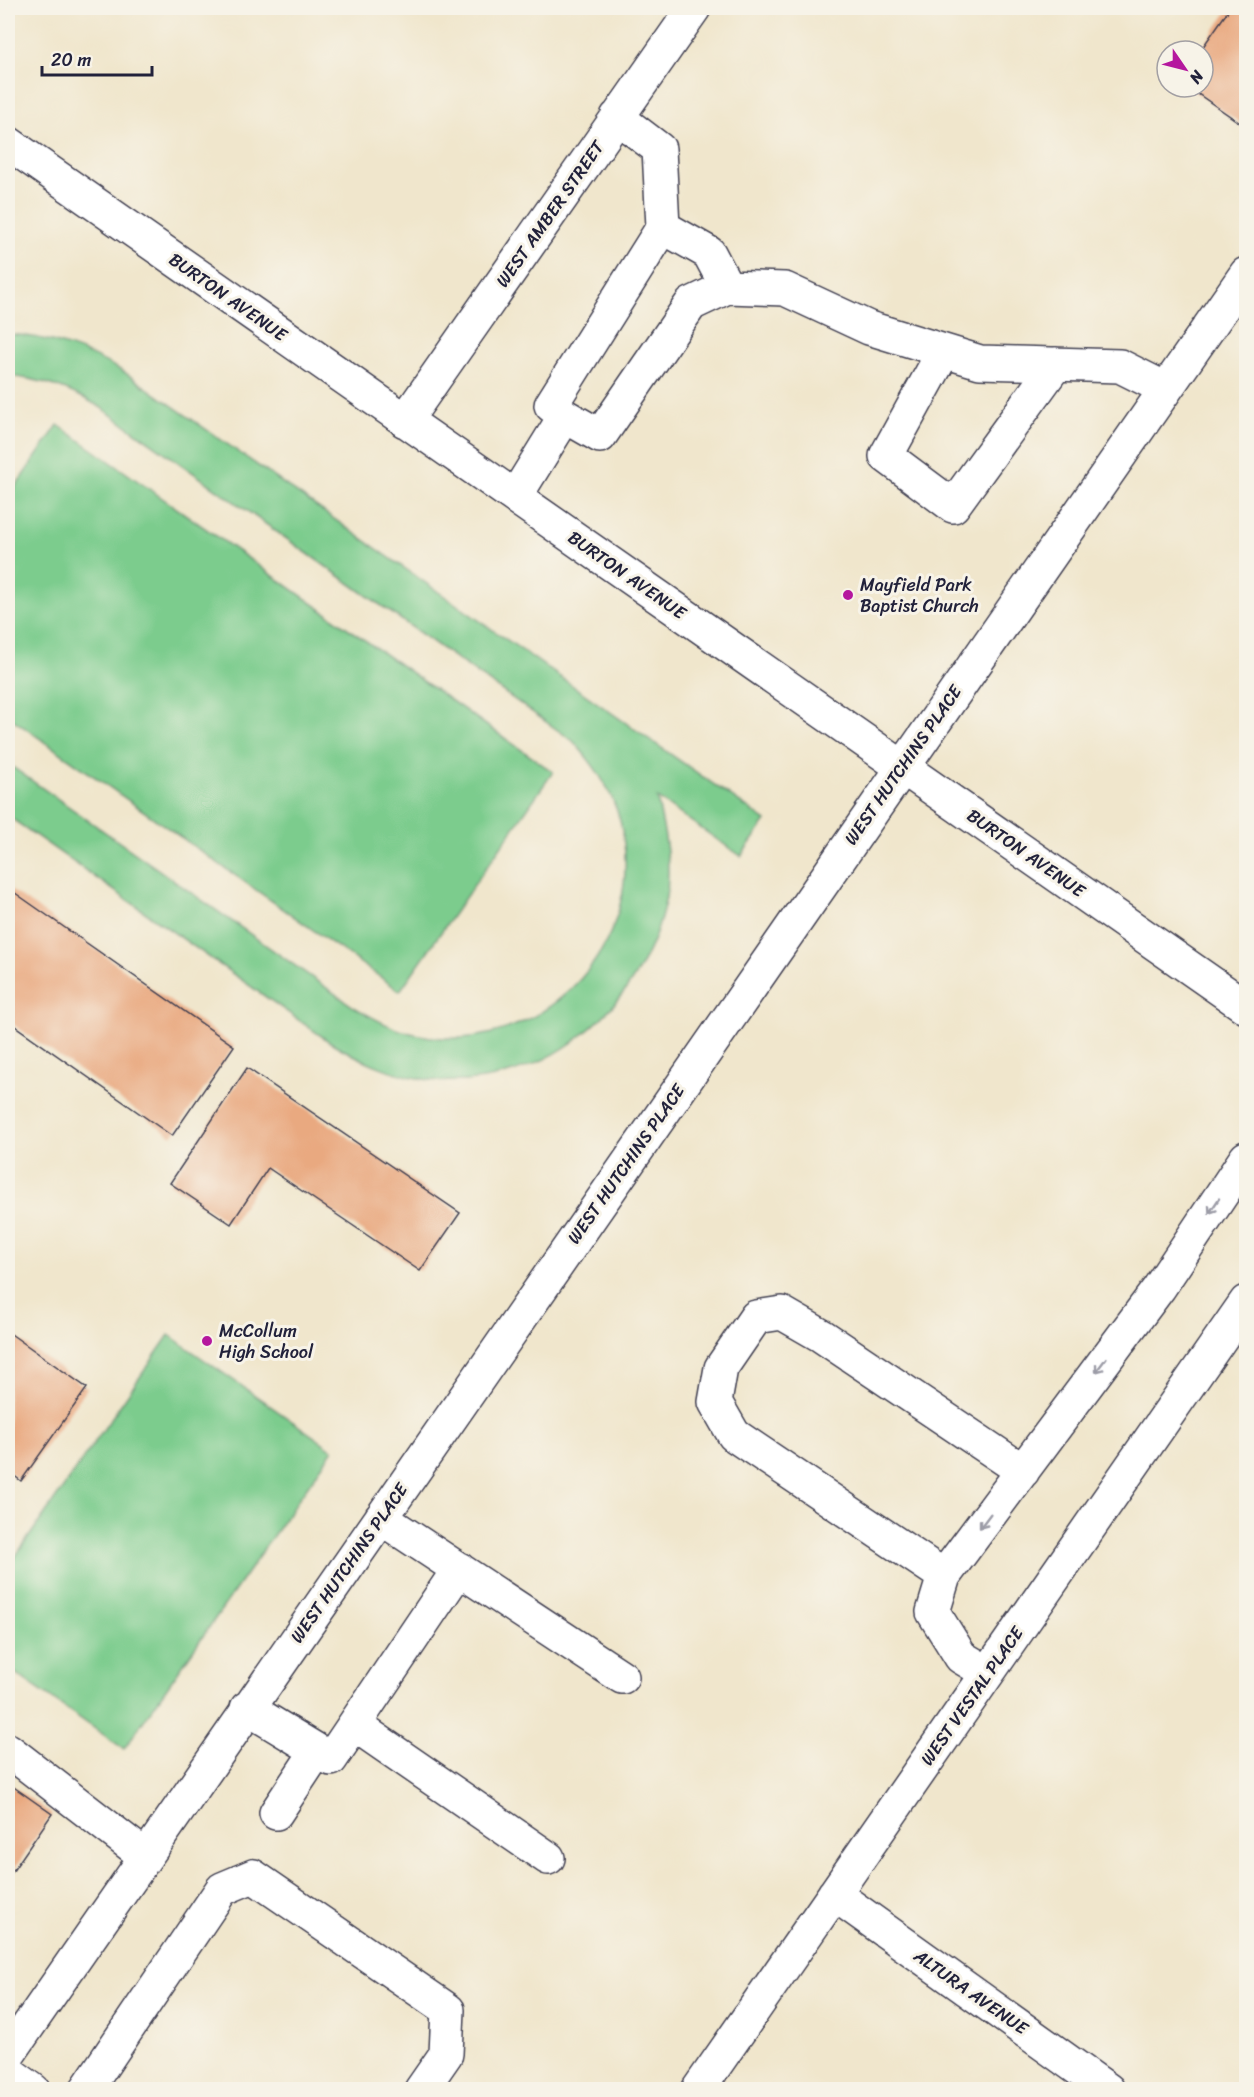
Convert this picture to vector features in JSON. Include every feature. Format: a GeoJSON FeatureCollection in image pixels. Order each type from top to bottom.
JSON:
{"type":"FeatureCollection","features":[{"type":"Feature","properties":{"kind":"street","name":"WEST AMBER STREET"},"geometry":{"type":"LineString","coordinates":[[405,421],[694,8]]}},
{"type":"Feature","properties":{"kind":"street"},"geometry":{"type":"LineString","coordinates":[[617,117],[659,149],[663,226],[551,405],[565,416],[600,436],[691,303],[727,287],[785,289],[869,328],[980,362],[1120,366],[1166,389]]}},
{"type":"Feature","properties":{"kind":"street","name":"BURTON AVENUE"},"geometry":{"type":"LineString","coordinates":[[8,143],[1246,1007]]}},
{"type":"Feature","properties":{"kind":"street"},"geometry":{"type":"LineString","coordinates":[[663,226],[709,253],[727,287]]}},
{"type":"Feature","properties":{"kind":"street","name":"WEST HUTCHINS PLACE"},"geometry":{"type":"LineString","coordinates":[[8,2055],[247,1708],[1246,274]]}},
{"type":"Feature","properties":{"kind":"street"},"geometry":{"type":"LineString","coordinates":[[944,351],[886,456],[953,506],[1056,364]]}},
{"type":"Feature","properties":{"kind":"street"},"geometry":{"type":"LineString","coordinates":[[515,497],[565,416]]}},
{"type":"Feature","properties":{"kind":"street"},"geometry":{"type":"LineString","coordinates":[[988,1672],[961,1657],[933,1612],[944,1576],[1159,1288],[1246,1158]]}},
{"type":"Feature","properties":{"kind":"street","name":"WEST VESTAL PLACE"},"geometry":{"type":"LineString","coordinates":[[698,2090],[1246,1302]]}},
{"type":"Feature","properties":{"kind":"street"},"geometry":{"type":"LineString","coordinates":[[944,1576],[734,1435],[715,1402],[721,1368],[756,1317],[782,1313],[822,1336],[1023,1471]]}},
{"type":"Feature","properties":{"kind":"street"},"geometry":{"type":"LineString","coordinates":[[381,1518],[622,1677]]}},
{"type":"Feature","properties":{"kind":"street"},"geometry":{"type":"LineString","coordinates":[[247,1708],[331,1759],[459,1569]]}},
{"type":"Feature","properties":{"kind":"street"},"geometry":{"type":"LineString","coordinates":[[355,1725],[548,1858]]}},
{"type":"Feature","properties":{"kind":"street"},"geometry":{"type":"LineString","coordinates":[[8,1750],[145,1856]]}},
{"type":"Feature","properties":{"kind":"street"},"geometry":{"type":"LineString","coordinates":[[276,1813],[317,1751]]}},
{"type":"Feature","properties":{"kind":"street"},"geometry":{"type":"LineString","coordinates":[[86,2090],[222,1889],[254,1876],[448,2010],[446,2054],[421,2090]]}},
{"type":"Feature","properties":{"kind":"street","name":"ALTURA AVENUE"},"geometry":{"type":"LineString","coordinates":[[834,1894],[1104,2088]]}},
{"type":"Feature","properties":{"kind":"street"},"geometry":{"type":"LineString","coordinates":[[8,2072],[33,2090]]}},
{"type":"Feature","properties":{"kind":"green space"},"geometry":{"type":"Polygon","coordinates":[[[8,334],[39,338],[68,346],[96,357],[124,372],[766,821],[741,856],[657,798],[666,847],[668,884],[654,938],[635,975],[610,1009],[580,1037],[545,1059],[507,1074],[465,1081],[422,1079],[386,1069],[363,1060],[330,1042],[8,816],[8,764],[354,1007],[384,1024],[403,1031],[448,1038],[491,1033],[531,1018],[566,994],[594,962],[614,924],[624,881],[623,836],[617,809],[606,785],[591,762],[573,741],[100,407],[56,386],[8,376],[8,334]]]}},
{"type":"Feature","properties":{"kind":"green space"},"geometry":{"type":"Polygon","coordinates":[[[58,425],[553,772],[400,991],[8,716],[8,497],[58,425]]]}},
{"type":"Feature","properties":{"kind":"green space"},"geometry":{"type":"Polygon","coordinates":[[[169,1335],[333,1450],[124,1749],[8,1668],[8,1567],[169,1335]]]}},
{"type":"Feature","properties":{"kind":"building"},"geometry":{"type":"Polygon","coordinates":[[[1230,8],[1246,8],[1246,127],[1205,99],[1215,99],[1215,39],[1208,39],[1230,8]]]}},
{"type":"Feature","properties":{"kind":"building"},"geometry":{"type":"Polygon","coordinates":[[[8,888],[234,1046],[172,1136],[8,1021],[8,888]]]}},
{"type":"Feature","properties":{"kind":"building"},"geometry":{"type":"Polygon","coordinates":[[[247,1068],[460,1213],[420,1271],[268,1168],[231,1224],[170,1183],[247,1068]]]}},
{"type":"Feature","properties":{"kind":"building"},"geometry":{"type":"Polygon","coordinates":[[[8,1332],[87,1388],[21,1481],[8,1471],[8,1332]]]}},
{"type":"Feature","properties":{"kind":"building"},"geometry":{"type":"Polygon","coordinates":[[[8,1783],[52,1814],[8,1878],[8,1783]]]}},
{"type":"Feature","properties":{"kind":"place","name":"Mayfield Park Baptist Church"},"geometry":{"type":"Point","coordinates":[848,595]}},
{"type":"Feature","properties":{"kind":"place","name":"McCollum High School"},"geometry":{"type":"Point","coordinates":[207,1341]}}]}
